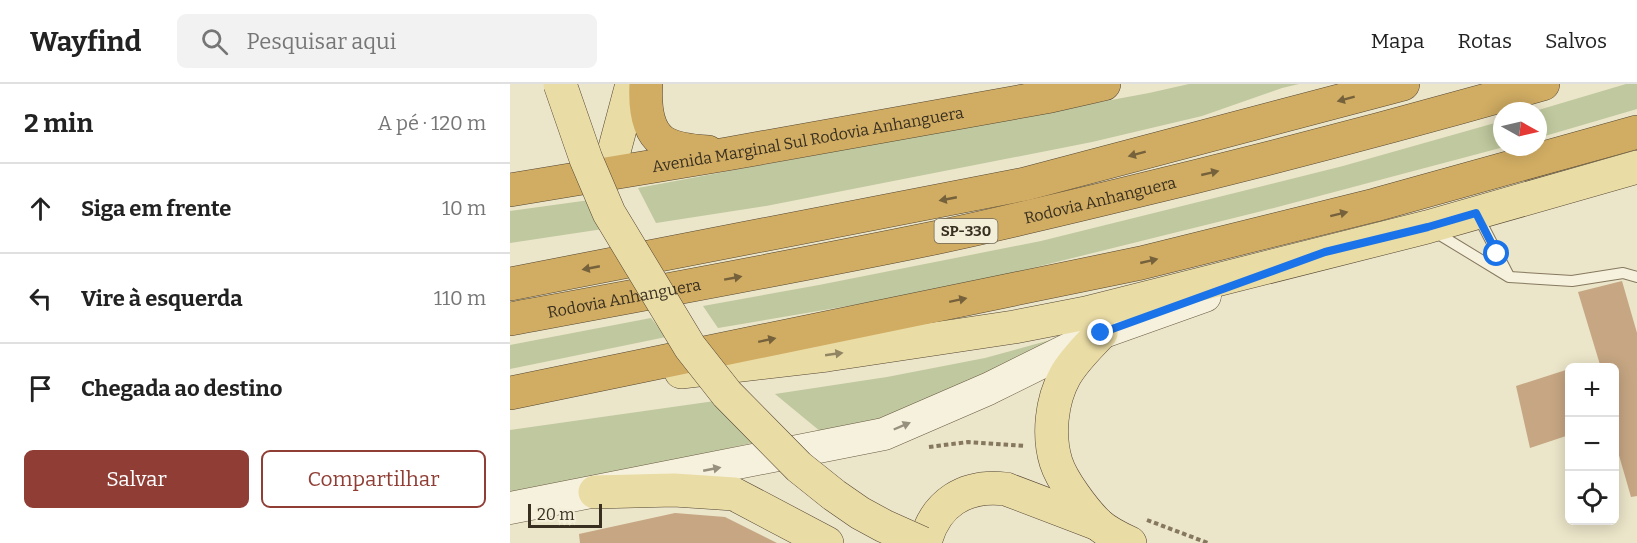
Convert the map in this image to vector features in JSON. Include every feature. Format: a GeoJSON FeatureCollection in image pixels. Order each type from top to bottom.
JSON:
{"type":"FeatureCollection","features":[{"type":"Feature","properties":{"kind":"highway"},"geometry":{"type":"LineString","coordinates":[[646,84],[645,99],[650,124],[662,141],[684,150],[728,154]]}},
{"type":"Feature","properties":{"kind":"highway","name":"Avenida Marginal Sul Rodovia Anhanguera"},"geometry":{"type":"LineString","coordinates":[[510,190],[728,154],[1051,96],[1104,84]]}},
{"type":"Feature","properties":{"kind":"highway","name":"Rodovia Anhanguera"},"geometry":{"type":"LineString","coordinates":[[510,284],[1025,184],[1403,84]]}},
{"type":"Feature","properties":{"kind":"highway","name":"Rodovia Anhanguera"},"geometry":{"type":"LineString","coordinates":[[510,319],[935,238],[1236,167],[1418,120],[1543,84]]}},
{"type":"Feature","properties":{"kind":"highway"},"geometry":{"type":"LineString","coordinates":[[518,391],[1141,263],[1375,205],[1637,132]]}},
{"type":"Feature","properties":{"kind":"main road"},"geometry":{"type":"LineString","coordinates":[[560,84],[586,159],[609,213],[690,347],[727,394],[799,467],[860,513],[923,543],[942,508],[953,499],[965,492],[992,487],[1006,489],[1098,524],[1118,538],[1130,543]]}},
{"type":"Feature","properties":{"kind":"main road"},"geometry":{"type":"LineString","coordinates":[[608,174],[632,84]]}},
{"type":"Feature","properties":{"kind":"main road"},"geometry":{"type":"LineString","coordinates":[[518,391],[827,355],[1014,327],[1086,313],[1428,227],[1637,167]]}},
{"type":"Feature","properties":{"kind":"main road"},"geometry":{"type":"LineString","coordinates":[[510,508],[884,434],[988,389],[1101,333],[1325,252]]}},
{"type":"Feature","properties":{"kind":"main road"},"geometry":{"type":"LineString","coordinates":[[1098,524],[1068,487],[1056,463],[1052,433],[1055,401],[1064,377],[1075,361],[1101,333]]}},
{"type":"Feature","properties":{"kind":"main road"},"geometry":{"type":"LineString","coordinates":[[595,492],[675,490],[734,494],[827,543]]}},
{"type":"Feature","properties":{"kind":"lane"},"geometry":{"type":"LineString","coordinates":[[1476,213],[1509,277]]}},
{"type":"Feature","properties":{"kind":"lane"},"geometry":{"type":"LineString","coordinates":[[1428,227],[1509,277],[1572,281],[1623,273],[1637,277]]}},
{"type":"Feature","properties":{"kind":"green space"},"geometry":{"type":"Polygon","coordinates":[[[1189,84],[1299,84],[1202,116],[1092,142],[766,206],[656,223],[638,188],[1149,93],[1189,84]]]}},
{"type":"Feature","properties":{"kind":"green space"},"geometry":{"type":"Polygon","coordinates":[[[1626,84],[1637,84],[1637,109],[1547,135],[1547,107],[1626,84]]]}},
{"type":"Feature","properties":{"kind":"green space"},"geometry":{"type":"Polygon","coordinates":[[[1493,124],[1493,150],[1262,211],[980,281],[718,328],[703,306],[1041,241],[1343,166],[1493,124]]]}},
{"type":"Feature","properties":{"kind":"green space"},"geometry":{"type":"Polygon","coordinates":[[[590,200],[603,229],[510,243],[510,211],[590,200]]]}},
{"type":"Feature","properties":{"kind":"green space"},"geometry":{"type":"Polygon","coordinates":[[[651,318],[666,337],[510,369],[510,345],[651,318]]]}},
{"type":"Feature","properties":{"kind":"green space"},"geometry":{"type":"Polygon","coordinates":[[[1083,331],[890,421],[826,436],[775,394],[887,377],[985,358],[1083,331]]]}},
{"type":"Feature","properties":{"kind":"green space"},"geometry":{"type":"Polygon","coordinates":[[[715,401],[756,442],[510,497],[510,430],[715,401]]]}},
{"type":"Feature","properties":{"kind":"building"},"geometry":{"type":"Polygon","coordinates":[[[1622,281],[1637,333],[1637,496],[1631,497],[1619,455],[1619,363],[1599,363],[1578,292],[1622,281]]]}},
{"type":"Feature","properties":{"kind":"building"},"geometry":{"type":"Polygon","coordinates":[[[1565,370],[1565,436],[1530,448],[1516,386],[1565,370]]]}},
{"type":"Feature","properties":{"kind":"building"},"geometry":{"type":"Polygon","coordinates":[[[675,513],[725,517],[777,543],[580,543],[579,534],[675,513]]]}},
{"type":"Feature","properties":{"kind":"route"},"geometry":{"type":"LineString","coordinates":[[1101,333],[1325,252],[1476,213],[1497,254]]}}]}
